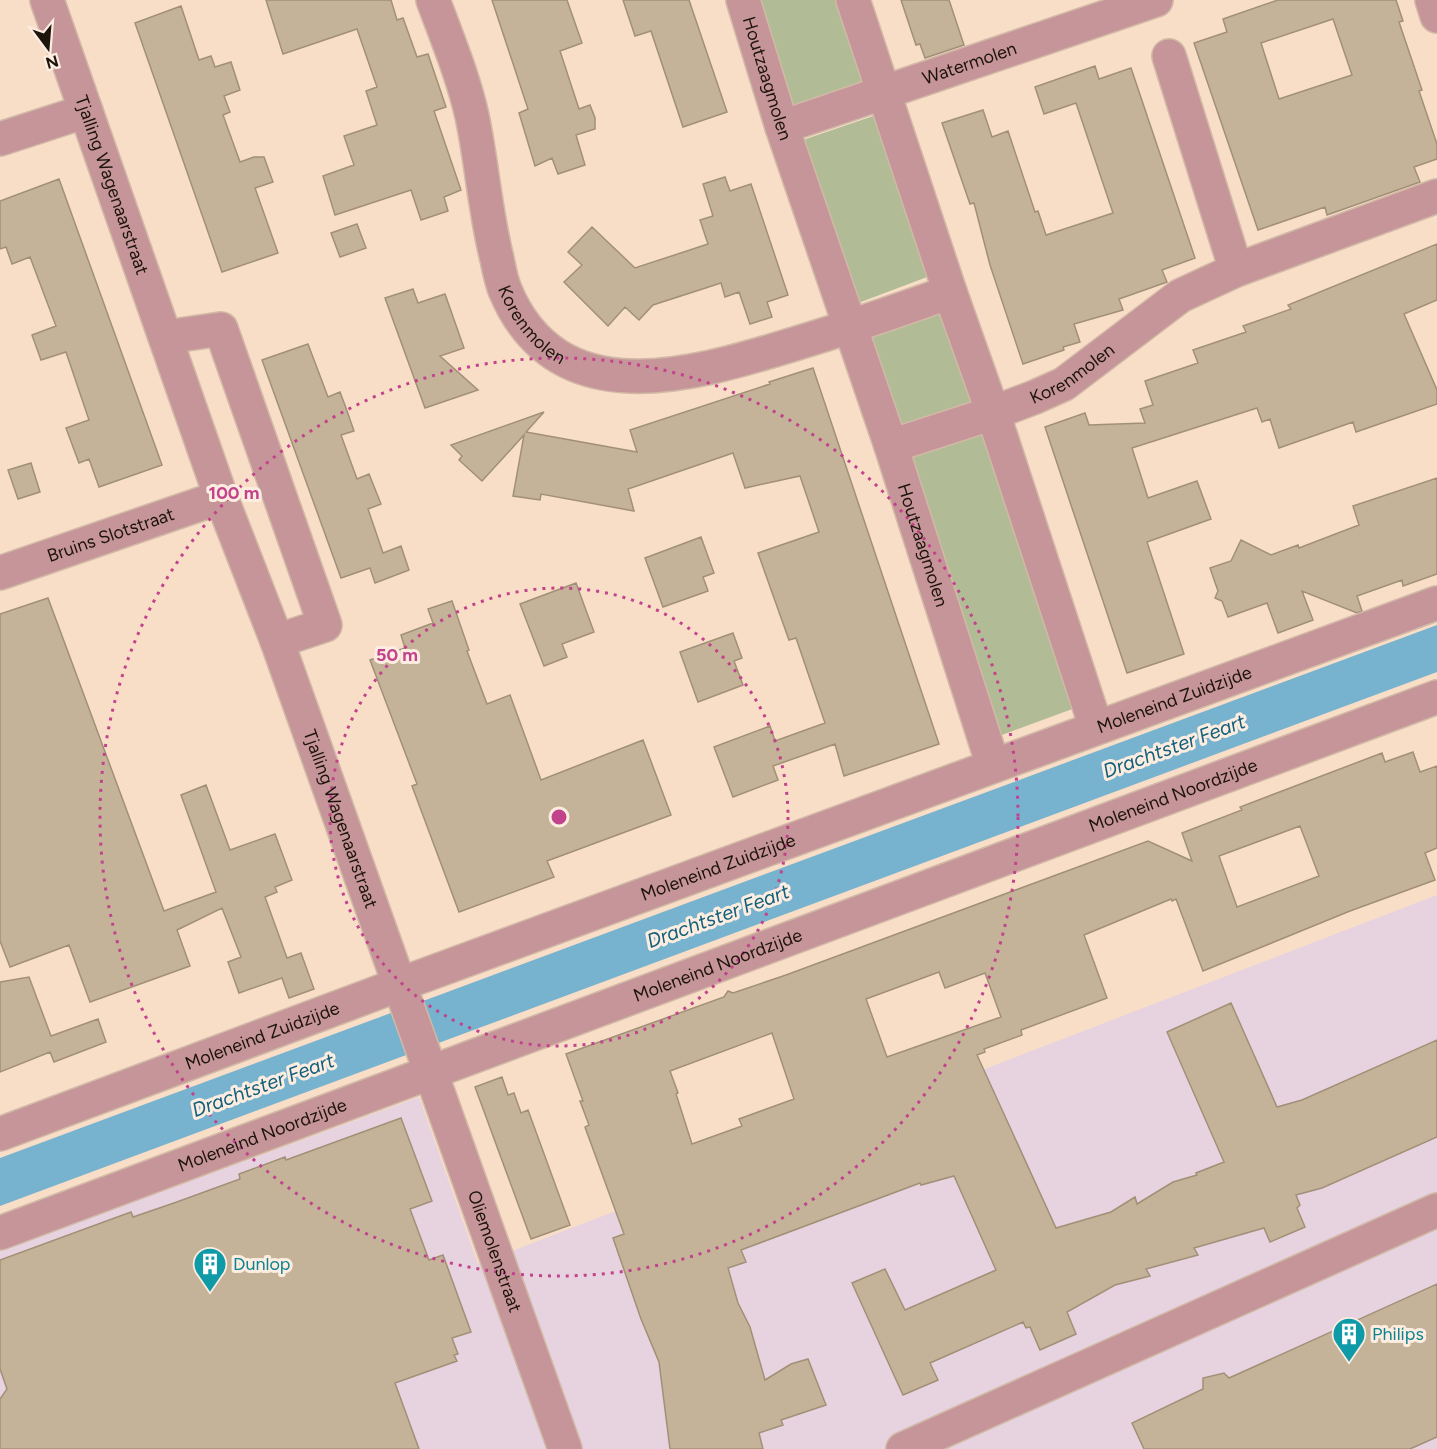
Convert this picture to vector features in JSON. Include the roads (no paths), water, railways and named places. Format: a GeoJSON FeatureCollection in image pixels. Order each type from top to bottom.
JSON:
{"type":"FeatureCollection","features":[{"type":"Feature","properties":{"kind":"street","name":"Tjalling Wagenaarstraat"},"geometry":{"type":"LineString","coordinates":[[47,0],[221,497],[277,641],[427,1062]]}},
{"type":"Feature","properties":{"kind":"street","name":"Korenmolen"},"geometry":{"type":"LineString","coordinates":[[433,0],[460,72],[472,116],[492,239],[504,288],[518,316],[540,343],[565,360],[590,370],[621,376],[650,376],[696,371],[745,359],[850,327]]}},
{"type":"Feature","properties":{"kind":"street","name":"Houtzaagmolen"},"geometry":{"type":"LineString","coordinates":[[743,0],[782,127],[891,446],[993,765]]}},
{"type":"Feature","properties":{"kind":"street"},"geometry":{"type":"LineString","coordinates":[[853,0],[950,292],[993,413],[1096,727]]}},
{"type":"Feature","properties":{"kind":"street","name":"Watermolen"},"geometry":{"type":"LineString","coordinates":[[782,127],[1156,0]]}},
{"type":"Feature","properties":{"kind":"street"},"geometry":{"type":"LineString","coordinates":[[1432,0],[1437,16]]}},
{"type":"Feature","properties":{"kind":"street"},"geometry":{"type":"LineString","coordinates":[[1169,56],[1236,270]]}},
{"type":"Feature","properties":{"kind":"street"},"geometry":{"type":"LineString","coordinates":[[0,139],[86,111]]}},
{"type":"Feature","properties":{"kind":"street","name":"Korenmolen"},"geometry":{"type":"LineString","coordinates":[[891,446],[1035,398],[1064,384],[1180,296],[1236,270],[1437,196]]}},
{"type":"Feature","properties":{"kind":"street"},"geometry":{"type":"LineString","coordinates":[[850,327],[950,292]]}},
{"type":"Feature","properties":{"kind":"street"},"geometry":{"type":"LineString","coordinates":[[165,337],[221,329],[325,625],[277,641]]}},
{"type":"Feature","properties":{"kind":"street","name":"Bruins Slotstraat"},"geometry":{"type":"LineString","coordinates":[[0,573],[221,497]]}},
{"type":"Feature","properties":{"kind":"street","name":"Moleneind Zuidzijde"},"geometry":{"type":"LineString","coordinates":[[0,1134],[401,991],[993,765],[1437,603]]}},
{"type":"Feature","properties":{"kind":"street","name":"Moleneind Noordzijde"},"geometry":{"type":"LineString","coordinates":[[0,1233],[427,1062],[1437,697]]}},
{"type":"Feature","properties":{"kind":"street","name":"Oliemolenstraat"},"geometry":{"type":"LineString","coordinates":[[427,1062],[565,1449]]}},
{"type":"Feature","properties":{"kind":"street"},"geometry":{"type":"LineString","coordinates":[[903,1449],[1437,1210]]}},
{"type":"Feature","properties":{"kind":"water","name":"Drachtster Feart"},"geometry":{"type":"Polygon","coordinates":[[[1437,625],[1437,672],[0,1206],[0,1158],[1437,625]]]}},
{"type":"Feature","properties":{"kind":"place","name":"Dunlop"},"geometry":{"type":"Point","coordinates":[210,1293]}},
{"type":"Feature","properties":{"kind":"place","name":"Philips"},"geometry":{"type":"Point","coordinates":[1349,1363]}}]}
